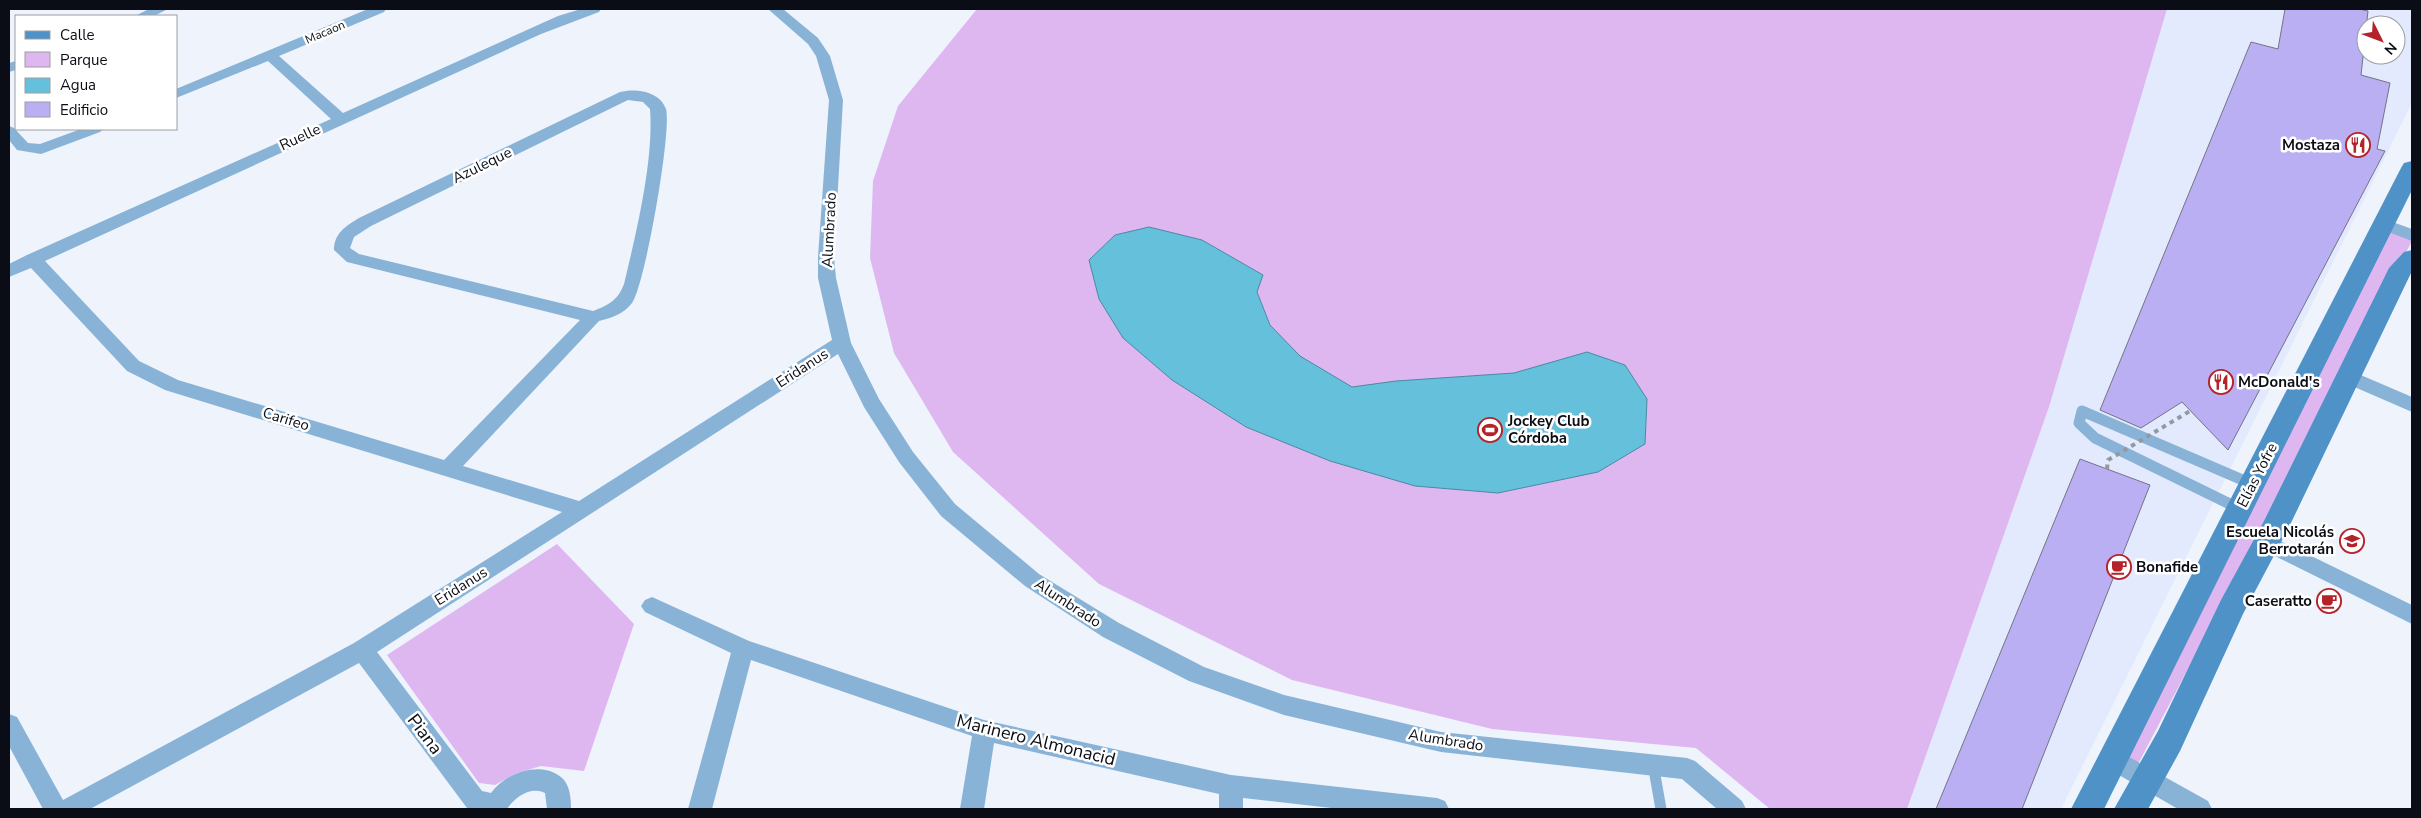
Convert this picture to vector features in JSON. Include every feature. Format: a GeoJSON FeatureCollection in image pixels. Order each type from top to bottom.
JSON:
{"type":"FeatureCollection","features":[{"type":"Feature","properties":{"kind":"main road","name":"Elías Yofre"},"geometry":{"type":"LineString","coordinates":[[2087,809],[2412,168]]}},
{"type":"Feature","properties":{"kind":"main road"},"geometry":{"type":"LineString","coordinates":[[2130,809],[2169,741],[2232,608],[2402,268],[2412,258]]}},
{"type":"Feature","properties":{"kind":"street"},"geometry":{"type":"LineString","coordinates":[[145,15],[161,9]]}},
{"type":"Feature","properties":{"kind":"street","name":"Macaon"},"geometry":{"type":"LineString","coordinates":[[178,93],[379,9]]}},
{"type":"Feature","properties":{"kind":"street","name":"Ruelle"},"geometry":{"type":"LineString","coordinates":[[9,271],[562,19],[594,9]]}},
{"type":"Feature","properties":{"kind":"street","name":"Alumbrado"},"geometry":{"type":"LineString","coordinates":[[775,9],[813,41],[823,56],[836,100],[826,257],[827,278],[842,343],[871,402],[901,449],[948,510],[1032,580],[1111,630],[1197,674],[1284,705],[1441,742],[1687,769],[1734,809]]}},
{"type":"Feature","properties":{"kind":"street"},"geometry":{"type":"LineString","coordinates":[[270,55],[340,119]]}},
{"type":"Feature","properties":{"kind":"street","name":"Azuleque"},"geometry":{"type":"LineString","coordinates":[[449,468],[593,317],[614,310],[628,296],[643,228],[660,122],[658,110],[652,100],[640,95],[625,95],[391,210],[345,235],[342,250],[353,258],[593,317]]}},
{"type":"Feature","properties":{"kind":"street"},"geometry":{"type":"LineString","coordinates":[[9,130],[23,147],[41,149],[92,130]]}},
{"type":"Feature","properties":{"kind":"street"},"geometry":{"type":"LineString","coordinates":[[2384,224],[2412,235]]}},
{"type":"Feature","properties":{"kind":"street","name":"Carifeo"},"geometry":{"type":"LineString","coordinates":[[33,259],[117,351],[133,366],[148,375],[172,385],[582,510]]}},
{"type":"Feature","properties":{"kind":"street","name":"Eridanus"},"geometry":{"type":"LineString","coordinates":[[68,809],[362,650],[842,343]]}},
{"type":"Feature","properties":{"kind":"street"},"geometry":{"type":"LineString","coordinates":[[2349,377],[2412,405]]}},
{"type":"Feature","properties":{"kind":"street"},"geometry":{"type":"LineString","coordinates":[[2266,542],[2412,615]]}},
{"type":"Feature","properties":{"kind":"street","name":"Marinero Almonacid"},"geometry":{"type":"LineString","coordinates":[[652,606],[743,648],[984,730],[1231,786],[1437,809]]}},
{"type":"Feature","properties":{"kind":"street"},"geometry":{"type":"LineString","coordinates":[[700,809],[743,648]]}},
{"type":"Feature","properties":{"kind":"street","name":"Piana"},"geometry":{"type":"LineString","coordinates":[[362,650],[475,800],[495,807]]}},
{"type":"Feature","properties":{"kind":"street"},"geometry":{"type":"LineString","coordinates":[[9,724],[55,809]]}},
{"type":"Feature","properties":{"kind":"street"},"geometry":{"type":"LineString","coordinates":[[972,809],[984,730]]}},
{"type":"Feature","properties":{"kind":"street"},"geometry":{"type":"LineString","coordinates":[[2113,759],[2200,809]]}},
{"type":"Feature","properties":{"kind":"street"},"geometry":{"type":"LineString","coordinates":[[495,807],[512,788],[534,779],[552,784],[558,790],[560,799],[559,809]]}},
{"type":"Feature","properties":{"kind":"street"},"geometry":{"type":"LineString","coordinates":[[1231,786],[1231,809]]}},
{"type":"Feature","properties":{"kind":"lane"},"geometry":{"type":"LineString","coordinates":[[2240,509],[2095,438],[2079,423],[2082,411],[2252,484]]}},
{"type":"Feature","properties":{"kind":"lane"},"geometry":{"type":"LineString","coordinates":[[1653,764],[1661,809]]}},
{"type":"Feature","properties":{"kind":"path"},"geometry":{"type":"LineString","coordinates":[[2107,469],[2108,460],[2190,411]]}},
{"type":"Feature","properties":{"kind":"shaded area"},"geometry":{"type":"Polygon","coordinates":[[[2167,9],[2412,9],[2412,103],[2061,809],[1907,809],[2049,407],[2167,9]]]}},
{"type":"Feature","properties":{"kind":"green space","name":"Jockey Club Córdoba"},"geometry":{"type":"Polygon","coordinates":[[[977,9],[2167,9],[2049,407],[1907,809],[1770,809],[1696,748],[1492,729],[1292,680],[1099,584],[953,452],[894,353],[870,258],[873,181],[898,106],[977,9]]]}},
{"type":"Feature","properties":{"kind":"green space"},"geometry":{"type":"Polygon","coordinates":[[[2386,226],[2412,237],[2412,241],[2136,768],[2117,759],[2386,226]]]}},
{"type":"Feature","properties":{"kind":"green space"},"geometry":{"type":"Polygon","coordinates":[[[557,544],[634,624],[584,771],[541,766],[517,773],[495,785],[479,783],[387,655],[557,544]]]}},
{"type":"Feature","properties":{"kind":"water"},"geometry":{"type":"Polygon","coordinates":[[[1149,227],[1202,240],[1263,275],[1257,292],[1270,325],[1300,356],[1352,387],[1396,381],[1514,373],[1587,352],[1625,365],[1647,399],[1645,444],[1598,472],[1498,493],[1415,486],[1330,461],[1246,427],[1172,380],[1123,338],[1099,299],[1089,260],[1115,235],[1149,227]]]}},
{"type":"Feature","properties":{"kind":"building"},"geometry":{"type":"Polygon","coordinates":[[[2285,9],[2359,9],[2368,11],[2368,15],[2356,15],[2356,65],[2362,65],[2361,75],[2390,83],[2377,149],[2385,151],[2228,450],[2182,402],[2141,428],[2100,410],[2251,42],[2278,49],[2285,9]]]}},
{"type":"Feature","properties":{"kind":"building"},"geometry":{"type":"Polygon","coordinates":[[[2080,459],[2150,485],[2022,809],[1936,809],[2080,459]]]}},
{"type":"Feature","properties":{"kind":"place","name":"Mostaza"},"geometry":{"type":"Point","coordinates":[2358,145]}},
{"type":"Feature","properties":{"kind":"place","name":"McDonald's"},"geometry":{"type":"Point","coordinates":[2221,382]}},
{"type":"Feature","properties":{"kind":"place","name":"Jockey Club Córdoba"},"geometry":{"type":"Point","coordinates":[1490,430]}},
{"type":"Feature","properties":{"kind":"place","name":"Escuela Nicolás Berrotarán"},"geometry":{"type":"Point","coordinates":[2352,541]}},
{"type":"Feature","properties":{"kind":"place","name":"Bonafide"},"geometry":{"type":"Point","coordinates":[2119,567]}},
{"type":"Feature","properties":{"kind":"place","name":"Caseratto"},"geometry":{"type":"Point","coordinates":[2329,601]}}]}
